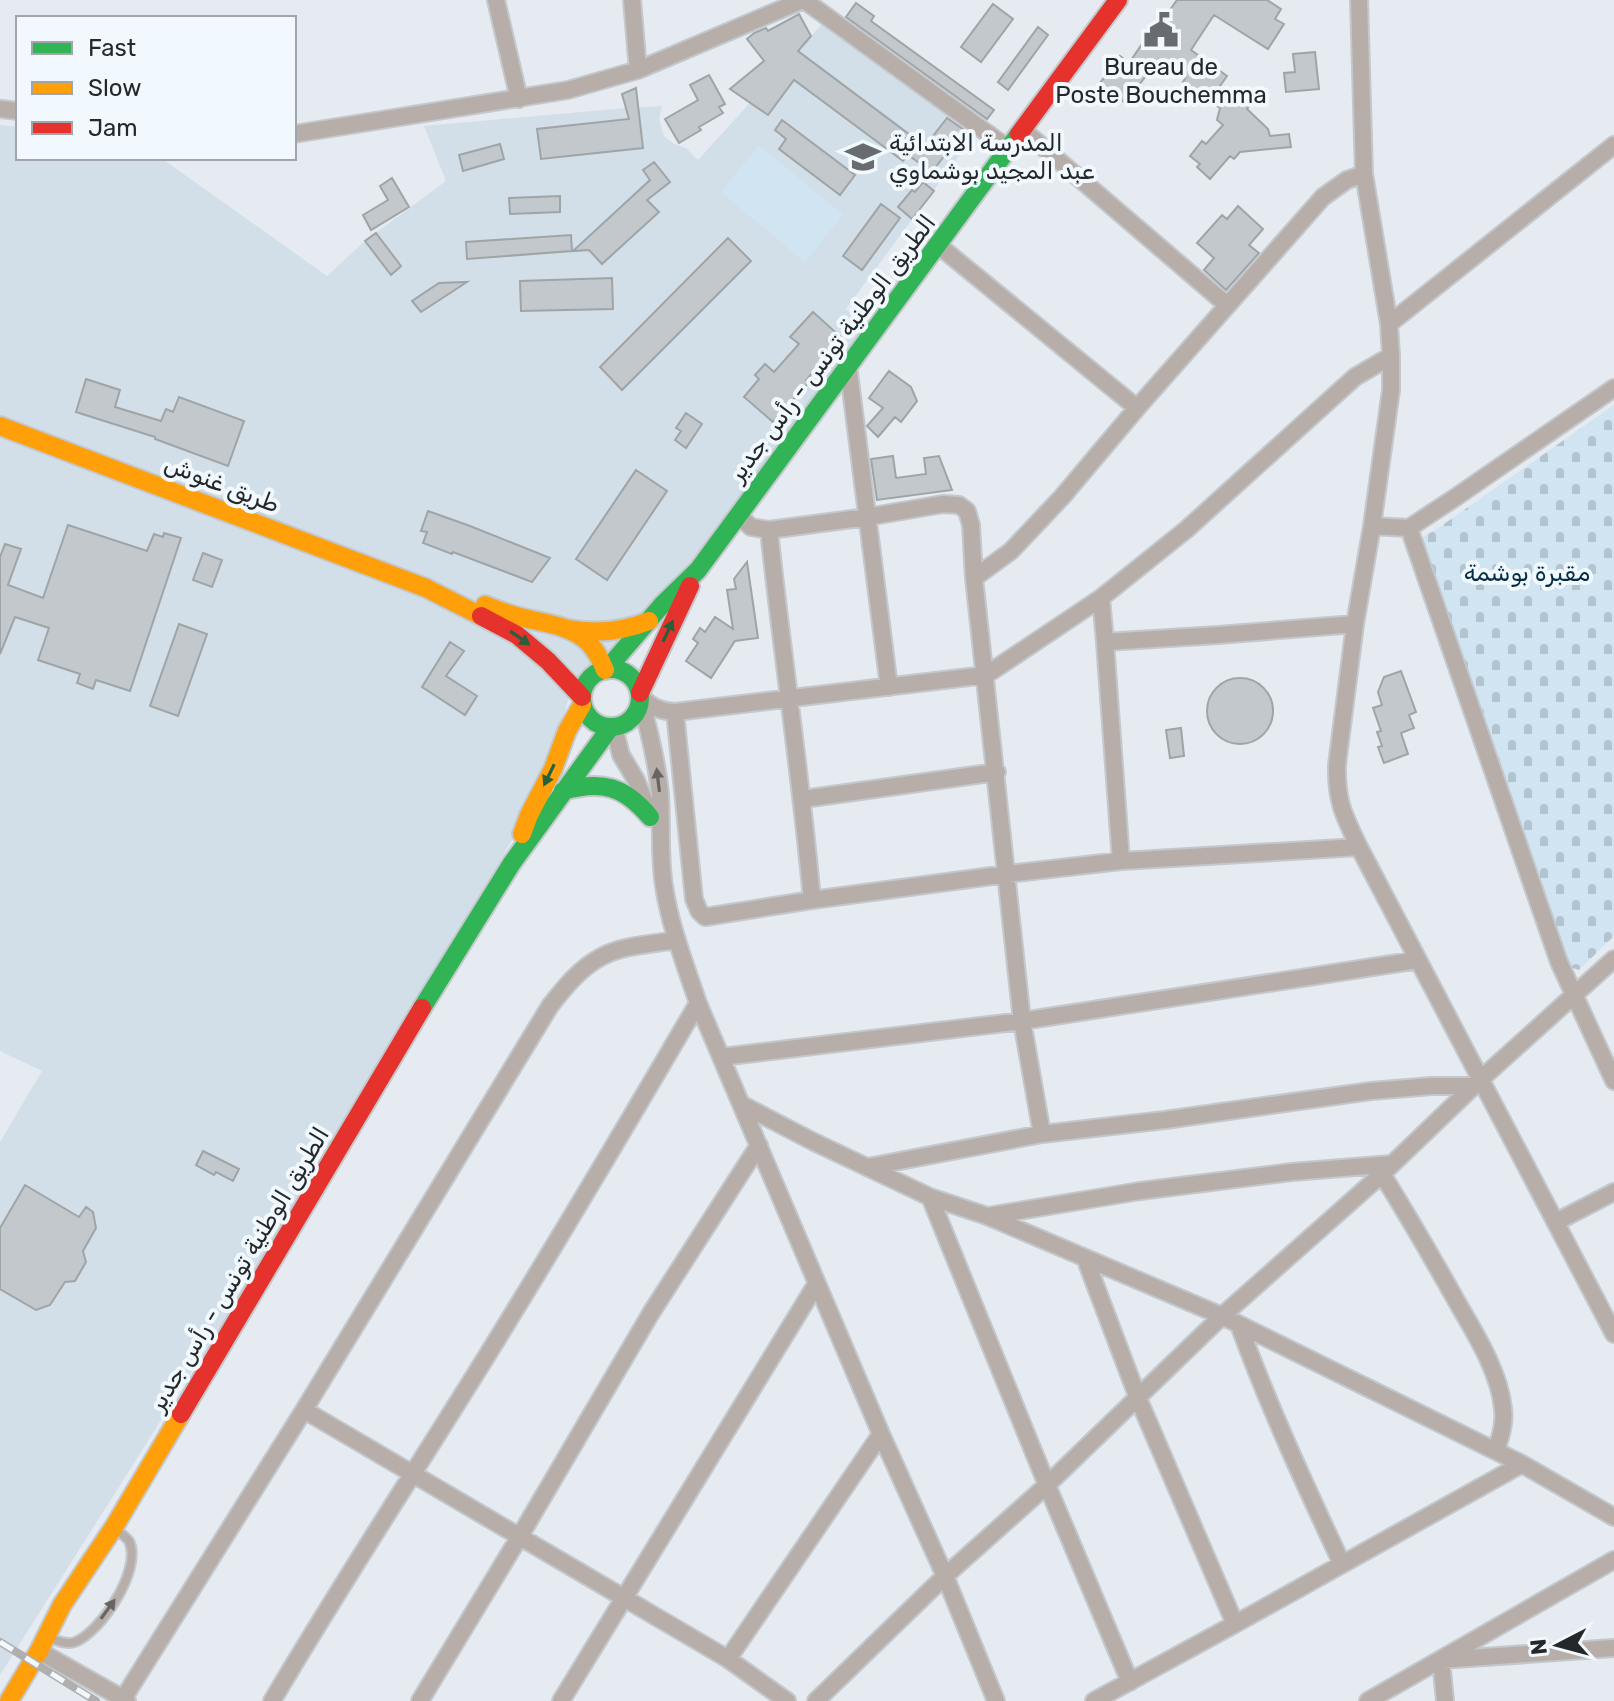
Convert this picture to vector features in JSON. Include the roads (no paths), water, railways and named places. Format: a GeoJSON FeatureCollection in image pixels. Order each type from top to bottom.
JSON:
{"type":"FeatureCollection","features":[{"type":"Feature","properties":{"kind":"main road","name":"الطريق الوطنية تونس - رأس جدير"},"geometry":{"type":"LineString","coordinates":[[606,670],[662,605],[698,570],[1118,0]]}},
{"type":"Feature","properties":{"kind":"main road","name":"طريق غنوش"},"geometry":{"type":"LineString","coordinates":[[0,426],[426,588]]}},
{"type":"Feature","properties":{"kind":"main road","name":"الطريق الوطنية تونس - رأس جدير"},"geometry":{"type":"LineString","coordinates":[[640,695],[698,570]]}},
{"type":"Feature","properties":{"kind":"main road"},"geometry":{"type":"LineString","coordinates":[[426,588],[453,593],[514,616],[590,633],[611,633],[651,620]]}},
{"type":"Feature","properties":{"kind":"main road"},"geometry":{"type":"LineString","coordinates":[[426,588],[517,635],[548,661],[582,701],[592,721],[600,726],[612,728],[630,721],[635,715],[640,695],[632,678],[624,672],[606,670],[598,672],[586,682],[582,701]]}},
{"type":"Feature","properties":{"kind":"main road"},"geometry":{"type":"LineString","coordinates":[[569,629],[588,641],[606,670]]}},
{"type":"Feature","properties":{"kind":"main road","name":"الطريق الوطنية تونس - رأس جدير"},"geometry":{"type":"LineString","coordinates":[[512,863],[529,815],[582,701]]}},
{"type":"Feature","properties":{"kind":"main road","name":"الطريق الوطنية تونس - رأس جدير"},"geometry":{"type":"LineString","coordinates":[[9,1701],[62,1605],[114,1527],[466,935],[512,863],[612,728]]}},
{"type":"Feature","properties":{"kind":"main road"},"geometry":{"type":"LineString","coordinates":[[563,791],[579,785],[612,787],[640,804],[650,817]]}},
{"type":"Feature","properties":{"kind":"street"},"geometry":{"type":"LineString","coordinates":[[496,0],[519,99]]}},
{"type":"Feature","properties":{"kind":"street"},"geometry":{"type":"LineString","coordinates":[[632,0],[638,70]]}},
{"type":"Feature","properties":{"kind":"street"},"geometry":{"type":"LineString","coordinates":[[296,134],[568,90],[638,70],[804,0],[1009,149]]}},
{"type":"Feature","properties":{"kind":"street"},"geometry":{"type":"LineString","coordinates":[[1359,0],[1364,174],[1389,324],[1391,390],[1355,624],[1337,765],[1337,789],[1343,812],[1359,847],[1477,1083],[1556,1222],[1614,1334]]}},
{"type":"Feature","properties":{"kind":"street"},"geometry":{"type":"LineString","coordinates":[[1023,130],[1227,305]]}},
{"type":"Feature","properties":{"kind":"street"},"geometry":{"type":"LineString","coordinates":[[1389,324],[1614,145]]}},
{"type":"Feature","properties":{"kind":"street"},"geometry":{"type":"LineString","coordinates":[[974,578],[1011,551],[1062,497],[1323,197],[1347,180],[1364,174]]}},
{"type":"Feature","properties":{"kind":"street"},"geometry":{"type":"LineString","coordinates":[[938,245],[1137,408]]}},
{"type":"Feature","properties":{"kind":"street"},"geometry":{"type":"LineString","coordinates":[[640,695],[655,709],[675,712],[986,675],[1101,598],[1187,529],[1355,377],[1391,356]]}},
{"type":"Feature","properties":{"kind":"street"},"geometry":{"type":"LineString","coordinates":[[848,365],[889,687]]}},
{"type":"Feature","properties":{"kind":"street"},"geometry":{"type":"LineString","coordinates":[[1372,526],[1409,528],[1614,388]]}},
{"type":"Feature","properties":{"kind":"street"},"geometry":{"type":"LineString","coordinates":[[738,515],[751,527],[769,530],[943,504],[959,505],[967,511],[971,525],[974,578],[1022,1021],[1042,1134]]}},
{"type":"Feature","properties":{"kind":"street"},"geometry":{"type":"LineString","coordinates":[[1409,528],[1559,962],[1614,1081]]}},
{"type":"Feature","properties":{"kind":"street"},"geometry":{"type":"LineString","coordinates":[[769,530],[803,799],[812,900]]}},
{"type":"Feature","properties":{"kind":"street"},"geometry":{"type":"LineString","coordinates":[[1101,598],[1121,861]]}},
{"type":"Feature","properties":{"kind":"street"},"geometry":{"type":"LineString","coordinates":[[1105,642],[1355,624]]}},
{"type":"Feature","properties":{"kind":"street"},"geometry":{"type":"LineString","coordinates":[[640,695],[656,761],[664,885],[677,940],[698,1003],[996,1701]]}},
{"type":"Feature","properties":{"kind":"street"},"geometry":{"type":"LineString","coordinates":[[675,712],[694,899],[705,917],[812,900],[1121,861],[1359,847]]}},
{"type":"Feature","properties":{"kind":"street"},"geometry":{"type":"LineString","coordinates":[[612,728],[621,755],[645,798],[661,858]]}},
{"type":"Feature","properties":{"kind":"street"},"geometry":{"type":"LineString","coordinates":[[803,799],[997,772]]}},
{"type":"Feature","properties":{"kind":"street"},"geometry":{"type":"LineString","coordinates":[[43,1643],[125,1700],[550,1006],[567,984],[603,956],[677,940]]}},
{"type":"Feature","properties":{"kind":"street"},"geometry":{"type":"LineString","coordinates":[[816,1701],[1222,1316],[1387,1169],[1614,959]]}},
{"type":"Feature","properties":{"kind":"street"},"geometry":{"type":"LineString","coordinates":[[721,1057],[1022,1021],[1418,960]]}},
{"type":"Feature","properties":{"kind":"street"},"geometry":{"type":"LineString","coordinates":[[272,1701],[603,1165],[698,1003]]}},
{"type":"Feature","properties":{"kind":"street"},"geometry":{"type":"LineString","coordinates":[[868,1167],[1042,1134],[1371,1091],[1477,1083]]}},
{"type":"Feature","properties":{"kind":"street"},"geometry":{"type":"LineString","coordinates":[[741,1104],[930,1197],[987,1216],[1222,1316],[1522,1464],[1614,1517]]}},
{"type":"Feature","properties":{"kind":"street"},"geometry":{"type":"LineString","coordinates":[[420,1701],[651,1313],[759,1145]]}},
{"type":"Feature","properties":{"kind":"street"},"geometry":{"type":"LineString","coordinates":[[987,1216],[1140,1191],[1292,1172],[1387,1169]]}},
{"type":"Feature","properties":{"kind":"street"},"geometry":{"type":"LineString","coordinates":[[1387,1169],[1478,1339],[1499,1390],[1503,1426],[1496,1451]]}},
{"type":"Feature","properties":{"kind":"street"},"geometry":{"type":"LineString","coordinates":[[1556,1222],[1614,1192]]}},
{"type":"Feature","properties":{"kind":"street"},"geometry":{"type":"LineString","coordinates":[[930,1197],[1130,1682]]}},
{"type":"Feature","properties":{"kind":"street"},"geometry":{"type":"LineString","coordinates":[[1085,1258],[1138,1398],[1235,1624]]}},
{"type":"Feature","properties":{"kind":"street"},"geometry":{"type":"LineString","coordinates":[[561,1701],[817,1283]]}},
{"type":"Feature","properties":{"kind":"street"},"geometry":{"type":"LineString","coordinates":[[1239,1325],[1286,1444],[1342,1564]]}},
{"type":"Feature","properties":{"kind":"street"},"geometry":{"type":"LineString","coordinates":[[304,1410],[728,1659],[787,1701]]}},
{"type":"Feature","properties":{"kind":"street"},"geometry":{"type":"LineString","coordinates":[[728,1659],[881,1434]]}},
{"type":"Feature","properties":{"kind":"street"},"geometry":{"type":"LineString","coordinates":[[1094,1701],[1522,1464]]}},
{"type":"Feature","properties":{"kind":"street"},"geometry":{"type":"LineString","coordinates":[[1368,1701],[1614,1560]]}},
{"type":"Feature","properties":{"kind":"street"},"geometry":{"type":"LineString","coordinates":[[1441,1660],[1614,1648]]}},
{"type":"Feature","properties":{"kind":"street"},"geometry":{"type":"LineString","coordinates":[[1441,1660],[1445,1701]]}},
{"type":"Feature","properties":{"kind":"lane"},"geometry":{"type":"LineString","coordinates":[[43,1643],[72,1643],[87,1635],[111,1608],[126,1580],[131,1559],[129,1542],[114,1527]]}},
{"type":"Feature","properties":{"kind":"railway"},"geometry":{"type":"LineString","coordinates":[[0,1642],[96,1701]]}},
{"type":"Feature","properties":{"kind":"place","name":"Bureau de Poste Bouchemma"},"geometry":{"type":"Point","coordinates":[1161,30]}},
{"type":"Feature","properties":{"kind":"place","name":"المدرسة الابتدائية عبد المجيد بوشماوي"},"geometry":{"type":"Point","coordinates":[863,157]}},
{"type":"Feature","properties":{"kind":"park label","name":"مقبرة بوشمة"},"geometry":{"type":"Point","coordinates":[1527,573]}}]}
